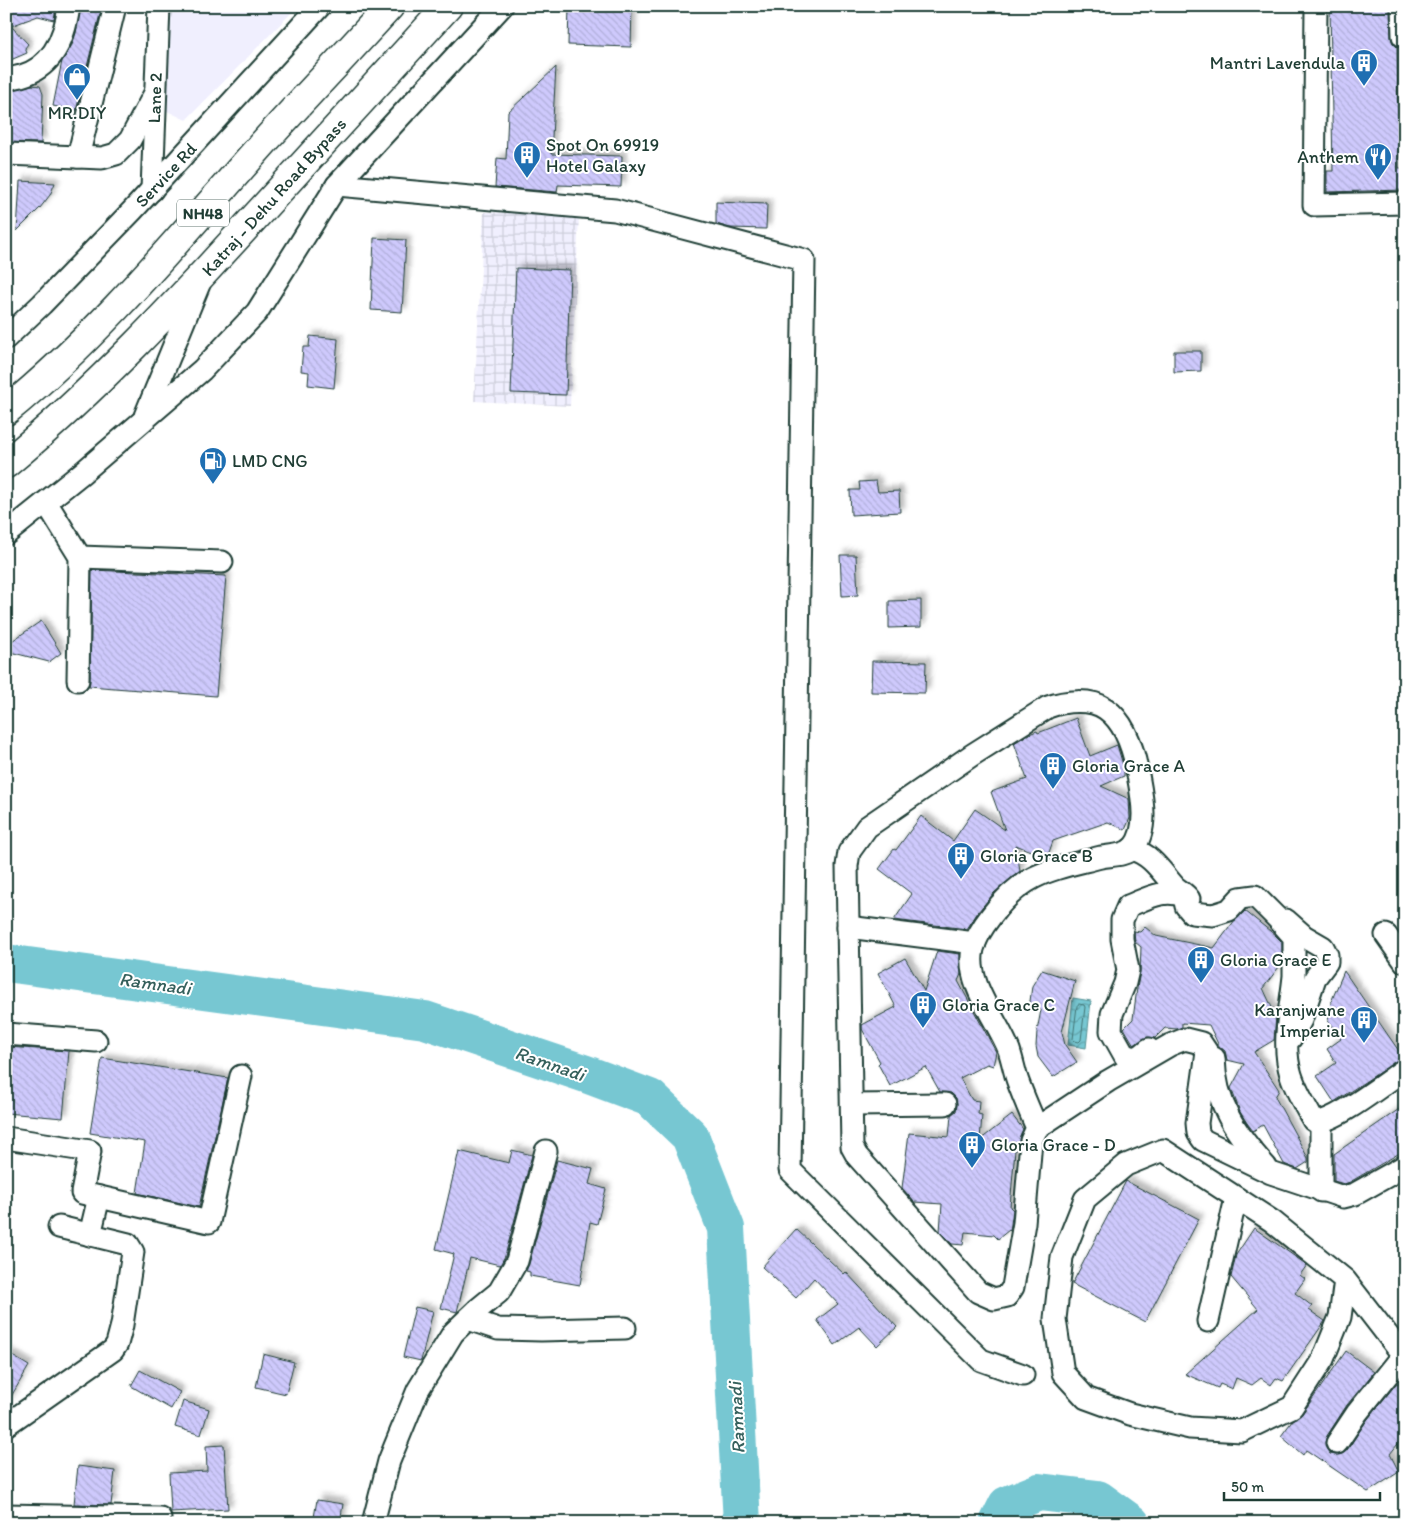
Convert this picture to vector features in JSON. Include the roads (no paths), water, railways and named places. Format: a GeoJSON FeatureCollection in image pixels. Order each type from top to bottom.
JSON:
{"type":"FeatureCollection","features":[{"type":"Feature","properties":{"kind":"highway","name":"NH48"},"geometry":{"type":"LineString","coordinates":[[6,411],[81,344],[172,248],[266,140],[390,6]]}},
{"type":"Feature","properties":{"kind":"highway","name":"Katraj - Dehu Road Bypass"},"geometry":{"type":"LineString","coordinates":[[6,464],[46,431],[109,372],[202,276],[448,6]]}},
{"type":"Feature","properties":{"kind":"street"},"geometry":{"type":"LineString","coordinates":[[6,78],[35,72],[56,51],[67,26],[70,6]]}},
{"type":"Feature","properties":{"kind":"street"},"geometry":{"type":"LineString","coordinates":[[78,158],[114,6]]}},
{"type":"Feature","properties":{"kind":"street","name":"Lane 2"},"geometry":{"type":"LineString","coordinates":[[152,190],[158,6]]}},
{"type":"Feature","properties":{"kind":"street","name":"Service Rd"},"geometry":{"type":"LineString","coordinates":[[8,334],[42,304],[152,190],[320,6]]}},
{"type":"Feature","properties":{"kind":"street"},"geometry":{"type":"LineString","coordinates":[[6,534],[202,370],[257,312],[336,185],[502,6]]}},
{"type":"Feature","properties":{"kind":"street"},"geometry":{"type":"LineString","coordinates":[[1316,6],[1314,205],[1405,203]]}},
{"type":"Feature","properties":{"kind":"street"},"geometry":{"type":"LineString","coordinates":[[1402,6],[1403,36],[1405,36]]}},
{"type":"Feature","properties":{"kind":"street"},"geometry":{"type":"LineString","coordinates":[[6,154],[102,158],[116,154],[130,140],[155,93]]}},
{"type":"Feature","properties":{"kind":"street"},"geometry":{"type":"LineString","coordinates":[[336,185],[615,210],[804,260],[790,1170],[981,1360],[1023,1375]]}},
{"type":"Feature","properties":{"kind":"street"},"geometry":{"type":"LineString","coordinates":[[144,418],[202,276]]}},
{"type":"Feature","properties":{"kind":"street"},"geometry":{"type":"LineString","coordinates":[[46,502],[80,557],[78,680]]}},
{"type":"Feature","properties":{"kind":"street"},"geometry":{"type":"LineString","coordinates":[[80,557],[222,562]]}},
{"type":"Feature","properties":{"kind":"street"},"geometry":{"type":"LineString","coordinates":[[1037,1128],[1017,1079],[1009,1050],[973,976],[972,961],[975,943],[982,928],[1007,896],[1027,880],[1046,871],[1110,855],[1122,854],[1131,849],[1138,840],[1142,823],[1142,796],[1135,755],[1122,726],[1111,712],[1099,704],[1061,702],[1048,708],[972,756],[867,827],[849,852],[847,866],[852,1147],[857,1156],[978,1292],[994,1299],[1007,1296],[1013,1286],[1024,1223],[1031,1141],[1037,1128],[1108,1081],[1170,1045],[1185,1039],[1201,1043],[1206,1052],[1197,1123],[1198,1133],[1203,1140],[1271,1173],[1343,1197],[1355,1194],[1405,1166]]}},
{"type":"Feature","properties":{"kind":"street"},"geometry":{"type":"LineString","coordinates":[[1131,849],[1141,852],[1150,858],[1195,907],[1204,910],[1216,910],[1238,894],[1257,892],[1304,936],[1323,947],[1327,955],[1327,962],[1315,978],[1301,1020],[1287,1044]]}},
{"type":"Feature","properties":{"kind":"street"},"geometry":{"type":"LineString","coordinates":[[1271,1173],[1235,1130],[1219,1098],[1214,1072],[1213,1048],[1207,1036],[1188,1032],[1169,1037],[1138,1058],[1125,1056],[1118,1045],[1111,1031],[1112,1014],[1125,983],[1128,970],[1122,939],[1122,920],[1128,906],[1160,894],[1176,893],[1184,897],[1186,906],[1192,913],[1213,915],[1229,910],[1240,898],[1255,896],[1278,918],[1294,937],[1294,976],[1288,1018],[1287,1044],[1291,1074],[1298,1092],[1313,1120],[1316,1122],[1321,1122],[1338,1114],[1405,1069]]}},
{"type":"Feature","properties":{"kind":"street"},"geometry":{"type":"LineString","coordinates":[[848,927],[975,943]]}},
{"type":"Feature","properties":{"kind":"street"},"geometry":{"type":"LineString","coordinates":[[1386,935],[1405,962]]}},
{"type":"Feature","properties":{"kind":"street"},"geometry":{"type":"LineString","coordinates":[[6,1034],[96,1041]]}},
{"type":"Feature","properties":{"kind":"street"},"geometry":{"type":"LineString","coordinates":[[6,1138],[90,1151],[82,1193],[209,1222],[240,1076]]}},
{"type":"Feature","properties":{"kind":"street"},"geometry":{"type":"LineString","coordinates":[[852,1104],[945,1104]]}},
{"type":"Feature","properties":{"kind":"street"},"geometry":{"type":"LineString","coordinates":[[1321,1122],[1321,1191]]}},
{"type":"Feature","properties":{"kind":"street"},"geometry":{"type":"LineString","coordinates":[[1337,1443],[1357,1412],[1404,1354],[1345,1280],[1272,1221],[1163,1150],[1126,1165],[1085,1199],[1062,1257],[1056,1319],[1063,1373],[1086,1398],[1130,1414],[1190,1428],[1242,1431],[1292,1406],[1323,1359],[1340,1317],[1345,1280]]}},
{"type":"Feature","properties":{"kind":"street"},"geometry":{"type":"LineString","coordinates":[[373,1523],[389,1461],[418,1390],[453,1333],[499,1292],[517,1260],[546,1151]]}},
{"type":"Feature","properties":{"kind":"street"},"geometry":{"type":"LineString","coordinates":[[90,1234],[99,1197]]}},
{"type":"Feature","properties":{"kind":"street"},"geometry":{"type":"LineString","coordinates":[[1208,1321],[1236,1198]]}},
{"type":"Feature","properties":{"kind":"street"},"geometry":{"type":"LineString","coordinates":[[6,1425],[113,1350],[117,1344],[122,1325],[133,1251],[128,1244],[59,1227]]}},
{"type":"Feature","properties":{"kind":"street"},"geometry":{"type":"LineString","coordinates":[[468,1319],[498,1329],[625,1328]]}},
{"type":"Feature","properties":{"kind":"street"},"geometry":{"type":"LineString","coordinates":[[6,1515],[160,1518]]}},
{"type":"Feature","properties":{"kind":"street"},"geometry":{"type":"LineString","coordinates":[[6,1515],[16,1523]]}},
{"type":"Feature","properties":{"kind":"water"},"geometry":{"type":"Polygon","coordinates":[[[1073,998],[1091,1001],[1086,1048],[1068,1045],[1073,998]]]}},
{"type":"Feature","properties":{"kind":"waterway","name":"Ramnadi"},"geometry":{"type":"LineString","coordinates":[[6,963],[425,1020],[586,1074],[650,1098],[690,1136],[726,1228],[742,1523]]}},
{"type":"Feature","properties":{"kind":"waterway","name":"Ramnadi"},"geometry":{"type":"LineString","coordinates":[[998,1523],[1007,1505],[1039,1492],[1098,1499],[1131,1523]]}},
{"type":"Feature","properties":{"kind":"place","name":"Mantri Lavendula"},"geometry":{"type":"Point","coordinates":[1364,87]}},
{"type":"Feature","properties":{"kind":"place","name":"MR.DIY"},"geometry":{"type":"Point","coordinates":[77,101]}},
{"type":"Feature","properties":{"kind":"place","name":"Spot On 69919 Hotel Galaxy"},"geometry":{"type":"Point","coordinates":[527,179]}},
{"type":"Feature","properties":{"kind":"place","name":"Anthem"},"geometry":{"type":"Point","coordinates":[1378,181]}},
{"type":"Feature","properties":{"kind":"place","name":"LMD CNG"},"geometry":{"type":"Point","coordinates":[213,485]}},
{"type":"Feature","properties":{"kind":"place","name":"Gloria Grace A"},"geometry":{"type":"Point","coordinates":[1053,790]}},
{"type":"Feature","properties":{"kind":"place","name":"Gloria Grace B"},"geometry":{"type":"Point","coordinates":[961,880]}},
{"type":"Feature","properties":{"kind":"place","name":"Gloria Grace E"},"geometry":{"type":"Point","coordinates":[1201,984]}},
{"type":"Feature","properties":{"kind":"place","name":"Gloria Grace C"},"geometry":{"type":"Point","coordinates":[923,1029]}},
{"type":"Feature","properties":{"kind":"place","name":"Karanjwane Imperial"},"geometry":{"type":"Point","coordinates":[1364,1044]}},
{"type":"Feature","properties":{"kind":"place","name":"Gloria Grace - D"},"geometry":{"type":"Point","coordinates":[972,1169]}}]}
